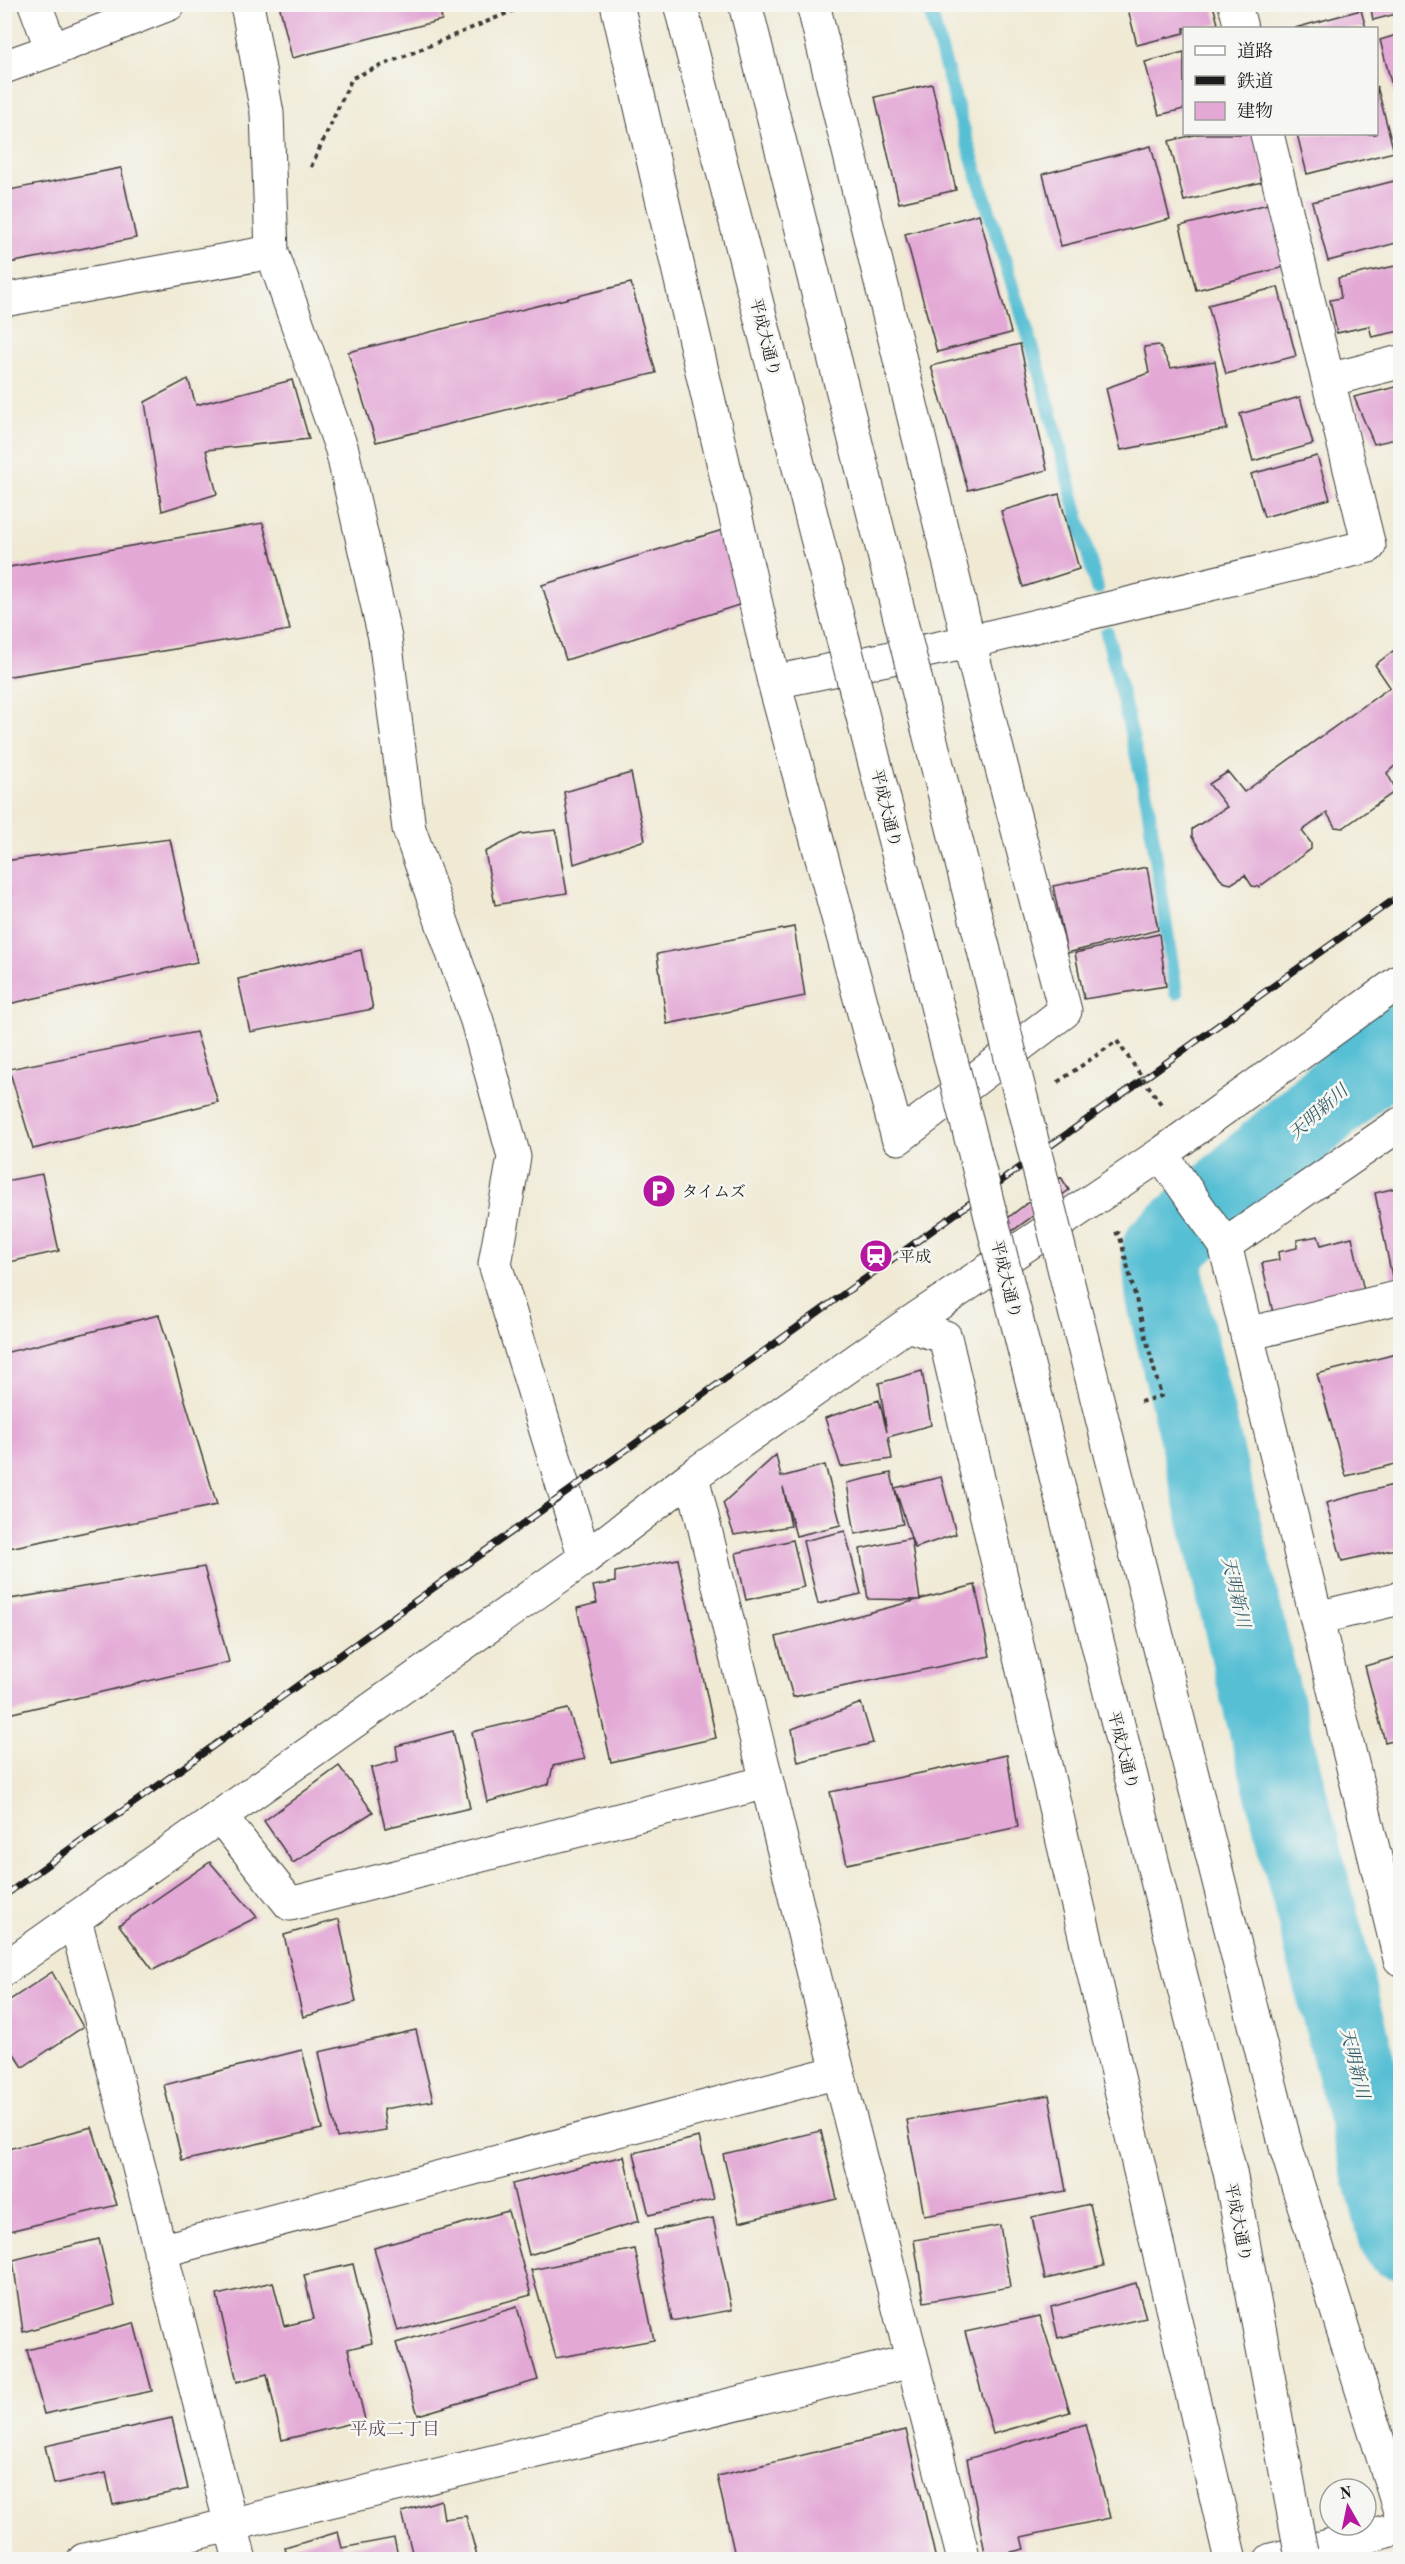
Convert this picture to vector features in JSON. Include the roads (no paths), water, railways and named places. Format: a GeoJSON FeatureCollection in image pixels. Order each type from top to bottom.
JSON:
{"type":"FeatureCollection","features":[{"type":"Feature","properties":{"kind":"street"},"geometry":{"type":"LineString","coordinates":[[35,4],[52,50]]}},
{"type":"Feature","properties":{"kind":"street"},"geometry":{"type":"LineString","coordinates":[[4,67],[169,4]]}},
{"type":"Feature","properties":{"kind":"street"},"geometry":{"type":"LineString","coordinates":[[247,4],[267,113],[272,252],[342,450],[385,638],[409,829],[477,1021],[514,1157],[495,1264],[585,1558]]}},
{"type":"Feature","properties":{"kind":"street"},"geometry":{"type":"LineString","coordinates":[[617,4],[774,681],[898,1138],[1065,1011],[969,642],[813,4]]}},
{"type":"Feature","properties":{"kind":"street","name":"平成大通り"},"geometry":{"type":"LineString","coordinates":[[680,4],[982,1181],[1230,2172],[1292,2557]]}},
{"type":"Feature","properties":{"kind":"street"},"geometry":{"type":"LineString","coordinates":[[745,4],[1287,2151],[1401,2511]]}},
{"type":"Feature","properties":{"kind":"street"},"geometry":{"type":"LineString","coordinates":[[1235,4],[1241,27]]}},
{"type":"Feature","properties":{"kind":"street"},"geometry":{"type":"LineString","coordinates":[[774,681],[969,642],[1369,546],[1267,135]]}},
{"type":"Feature","properties":{"kind":"street"},"geometry":{"type":"LineString","coordinates":[[4,300],[272,252]]}},
{"type":"Feature","properties":{"kind":"street"},"geometry":{"type":"LineString","coordinates":[[1328,380],[1401,362]]}},
{"type":"Feature","properties":{"kind":"street"},"geometry":{"type":"LineString","coordinates":[[4,1969],[585,1558],[692,1476],[907,1324],[932,1294],[1161,1154],[1401,981]]}},
{"type":"Feature","properties":{"kind":"street"},"geometry":{"type":"LineString","coordinates":[[1225,1245],[1401,1124]]}},
{"type":"Feature","properties":{"kind":"street"},"geometry":{"type":"LineString","coordinates":[[1161,1154],[1225,1245],[1317,1618],[1397,1926],[1401,1959]]}},
{"type":"Feature","properties":{"kind":"street"},"geometry":{"type":"LineString","coordinates":[[1247,1334],[1401,1297]]}},
{"type":"Feature","properties":{"kind":"street"},"geometry":{"type":"LineString","coordinates":[[907,1324],[945,1337],[1231,2559]]}},
{"type":"Feature","properties":{"kind":"street"},"geometry":{"type":"LineString","coordinates":[[692,1476],[838,2072],[964,2559]]}},
{"type":"Feature","properties":{"kind":"street"},"geometry":{"type":"LineString","coordinates":[[1317,1618],[1401,1598]]}},
{"type":"Feature","properties":{"kind":"street"},"geometry":{"type":"LineString","coordinates":[[220,1816],[290,1904],[767,1782]]}},
{"type":"Feature","properties":{"kind":"street"},"geometry":{"type":"LineString","coordinates":[[75,1919],[240,2559]]}},
{"type":"Feature","properties":{"kind":"street"},"geometry":{"type":"LineString","coordinates":[[160,2251],[838,2072]]}},
{"type":"Feature","properties":{"kind":"street"},"geometry":{"type":"LineString","coordinates":[[84,2559],[231,2526],[912,2361]]}},
{"type":"Feature","properties":{"kind":"street"},"geometry":{"type":"LineString","coordinates":[[1292,2557],[1401,2528]]}},
{"type":"Feature","properties":{"kind":"waterway"},"geometry":{"type":"LineString","coordinates":[[928,4],[968,145],[1037,362],[1097,588]]}},
{"type":"Feature","properties":{"kind":"waterway"},"geometry":{"type":"LineString","coordinates":[[1107,633],[1147,799],[1176,993]]}},
{"type":"Feature","properties":{"kind":"waterway","name":"天明新川"},"geometry":{"type":"LineString","coordinates":[[1400,1039],[1162,1250],[1166,1295],[1260,1692],[1400,2239]]}},
{"type":"Feature","properties":{"kind":"railway"},"geometry":{"type":"LineString","coordinates":[[4,1896],[1400,895]]}},
{"type":"Feature","properties":{"kind":"place","name":"タイムズ"},"geometry":{"type":"Point","coordinates":[659,1191]}},
{"type":"Feature","properties":{"kind":"place","name":"平成"},"geometry":{"type":"Point","coordinates":[876,1256]}},
{"type":"Feature","properties":{"kind":"district","name":"平成二丁目"},"geometry":{"type":"Point","coordinates":[395,2429]}}]}
